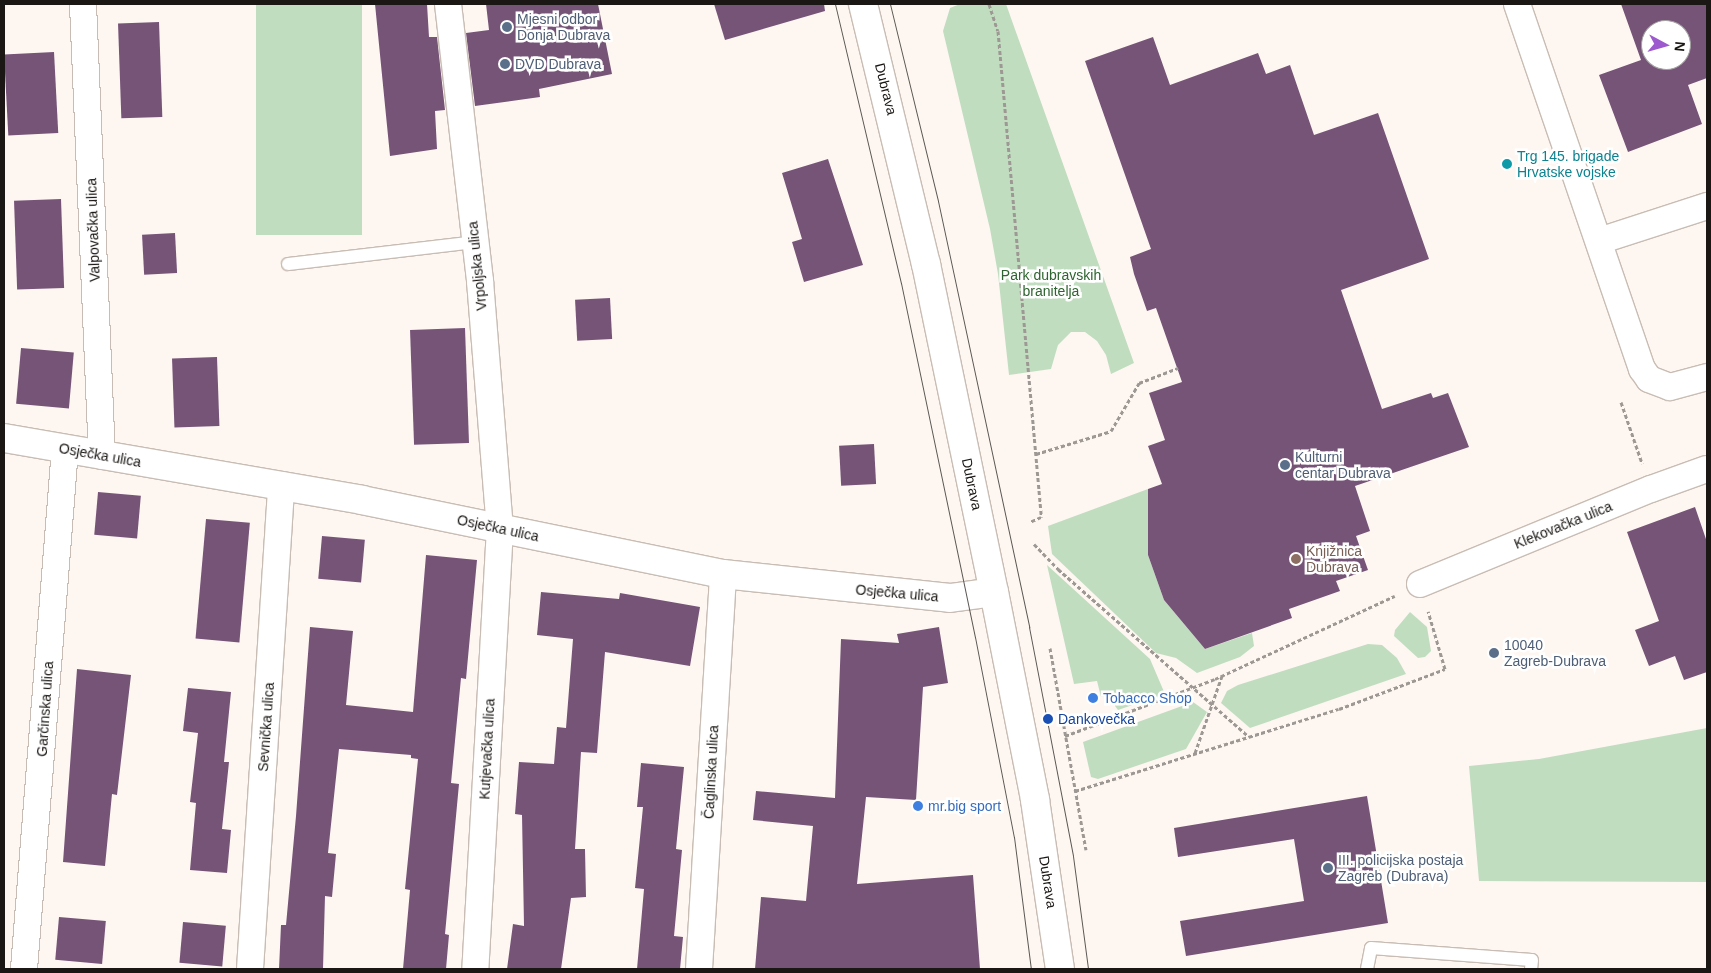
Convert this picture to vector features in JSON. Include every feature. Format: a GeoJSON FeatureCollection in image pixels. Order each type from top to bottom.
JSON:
{"type":"FeatureCollection","features":[{"type":"Feature","properties":{"kind":"street","name":"Valpovačka ulica"},"geometry":{"type":"LineString","coordinates":[[83,4],[102,456]]}},
{"type":"Feature","properties":{"kind":"street","name":"Vrpoljska ulica"},"geometry":{"type":"LineString","coordinates":[[448,4],[475,242],[500,528]]}},
{"type":"Feature","properties":{"kind":"street","name":"Dubrava"},"geometry":{"type":"LineString","coordinates":[[863,4],[926,264],[994,592],[1038,818],[1060,969]]}},
{"type":"Feature","properties":{"kind":"street"},"geometry":{"type":"LineString","coordinates":[[1517,4],[1642,369],[1649,379],[1670,388],[1707,377]]}},
{"type":"Feature","properties":{"kind":"street"},"geometry":{"type":"LineString","coordinates":[[1599,241],[1707,206]]}},
{"type":"Feature","properties":{"kind":"street","name":"Osječka ulica"},"geometry":{"type":"LineString","coordinates":[[4,438],[280,485],[723,574],[950,598],[994,592]]}},
{"type":"Feature","properties":{"kind":"street","name":"Garčinska ulica"},"geometry":{"type":"LineString","coordinates":[[24,969],[65,449]]}},
{"type":"Feature","properties":{"kind":"street","name":"Klekovačka ulica"},"geometry":{"type":"LineString","coordinates":[[1420,584],[1651,489],[1707,469]]}},
{"type":"Feature","properties":{"kind":"street","name":"Sevnička ulica"},"geometry":{"type":"LineString","coordinates":[[250,969],[280,485]]}},
{"type":"Feature","properties":{"kind":"street","name":"Kutjevačka ulica"},"geometry":{"type":"LineString","coordinates":[[475,969],[500,528]]}},
{"type":"Feature","properties":{"kind":"street","name":"Čaglinska ulica"},"geometry":{"type":"LineString","coordinates":[[699,969],[723,574]]}},
{"type":"Feature","properties":{"kind":"lane"},"geometry":{"type":"LineString","coordinates":[[288,264],[475,242]]}},
{"type":"Feature","properties":{"kind":"lane"},"geometry":{"type":"LineString","coordinates":[[1367,969],[1371,948],[1532,960],[1531,969]]}},
{"type":"Feature","properties":{"kind":"path"},"geometry":{"type":"LineString","coordinates":[[989,4],[998,32],[1036,454],[1041,518],[1030,522]]}},
{"type":"Feature","properties":{"kind":"path"},"geometry":{"type":"LineString","coordinates":[[1036,454],[1111,431],[1139,383],[1178,368]]}},
{"type":"Feature","properties":{"kind":"path"},"geometry":{"type":"LineString","coordinates":[[1621,402],[1651,489]]}},
{"type":"Feature","properties":{"kind":"path"},"geometry":{"type":"LineString","coordinates":[[1034,544],[1191,688],[1249,737]]}},
{"type":"Feature","properties":{"kind":"path"},"geometry":{"type":"LineString","coordinates":[[1065,736],[1222,676],[1420,584],[1445,669],[1339,709],[1075,791]]}},
{"type":"Feature","properties":{"kind":"path"},"geometry":{"type":"LineString","coordinates":[[1050,648],[1086,850]]}},
{"type":"Feature","properties":{"kind":"path"},"geometry":{"type":"LineString","coordinates":[[1195,754],[1213,707],[1222,676]]}},
{"type":"Feature","properties":{"kind":"green space"},"geometry":{"type":"Polygon","coordinates":[[[256,4],[362,4],[362,235],[256,235],[256,4]]]}},
{"type":"Feature","properties":{"kind":"green space","name":"Park dubravskih branitelja"},"geometry":{"type":"Polygon","coordinates":[[[960,4],[1006,4],[1134,363],[1111,374],[1106,355],[1097,341],[1085,332],[1071,332],[1058,345],[1051,369],[1009,375],[998,274],[990,229],[943,31],[950,8],[960,4]]]}},
{"type":"Feature","properties":{"kind":"green space"},"geometry":{"type":"Polygon","coordinates":[[[1148,489],[1148,555],[1164,600],[1205,649],[1252,633],[1254,646],[1240,657],[1197,673],[1176,658],[1156,653],[1052,554],[1048,526],[1148,489]]]}},
{"type":"Feature","properties":{"kind":"green space"},"geometry":{"type":"Polygon","coordinates":[[[1047,565],[1150,659],[1165,694],[1118,710],[1115,706],[1118,695],[1101,697],[1097,681],[1074,684],[1047,565]]]}},
{"type":"Feature","properties":{"kind":"green space"},"geometry":{"type":"Polygon","coordinates":[[[1410,612],[1427,627],[1431,651],[1425,657],[1418,658],[1394,636],[1395,630],[1410,612]]]}},
{"type":"Feature","properties":{"kind":"green space"},"geometry":{"type":"Polygon","coordinates":[[[1368,644],[1382,645],[1397,658],[1406,674],[1250,728],[1221,703],[1227,691],[1238,685],[1368,644]]]}},
{"type":"Feature","properties":{"kind":"green space"},"geometry":{"type":"Polygon","coordinates":[[[1193,702],[1207,712],[1186,749],[1098,779],[1091,777],[1083,742],[1193,702]]]}},
{"type":"Feature","properties":{"kind":"green space"},"geometry":{"type":"Polygon","coordinates":[[[1707,728],[1707,882],[1479,881],[1469,766],[1539,759],[1707,728]]]}},
{"type":"Feature","properties":{"kind":"building"},"geometry":{"type":"Polygon","coordinates":[[[375,4],[427,4],[429,37],[437,37],[445,110],[435,111],[437,149],[390,156],[375,4]]]}},
{"type":"Feature","properties":{"kind":"building"},"geometry":{"type":"Polygon","coordinates":[[[486,4],[598,4],[612,74],[539,89],[540,97],[475,106],[466,33],[489,30],[486,4]]]}},
{"type":"Feature","properties":{"kind":"building"},"geometry":{"type":"Polygon","coordinates":[[[714,4],[824,4],[825,11],[725,40],[714,4]]]}},
{"type":"Feature","properties":{"kind":"building"},"geometry":{"type":"Polygon","coordinates":[[[1621,4],[1707,4],[1707,78],[1688,85],[1702,124],[1628,152],[1599,75],[1641,60],[1621,4]]]}},
{"type":"Feature","properties":{"kind":"building"},"geometry":{"type":"Polygon","coordinates":[[[159,22],[162,117],[121,118],[118,23],[159,22]]]}},
{"type":"Feature","properties":{"kind":"building"},"geometry":{"type":"Polygon","coordinates":[[[1153,37],[1170,85],[1258,53],[1266,74],[1290,65],[1314,135],[1378,113],[1429,259],[1341,290],[1382,409],[1431,393],[1433,398],[1448,393],[1469,447],[1355,486],[1370,531],[1356,536],[1368,570],[1336,581],[1340,591],[1289,609],[1292,618],[1205,649],[1164,600],[1148,555],[1148,489],[1162,484],[1148,446],[1165,440],[1149,393],[1182,382],[1156,308],[1147,311],[1134,274],[1130,257],[1151,249],[1085,61],[1153,37]]]}},
{"type":"Feature","properties":{"kind":"building"},"geometry":{"type":"Polygon","coordinates":[[[54,52],[58,133],[8,136],[4,55],[54,52]]]}},
{"type":"Feature","properties":{"kind":"building"},"geometry":{"type":"Polygon","coordinates":[[[828,159],[863,265],[804,282],[792,242],[802,239],[782,173],[828,159]]]}},
{"type":"Feature","properties":{"kind":"building"},"geometry":{"type":"Polygon","coordinates":[[[61,199],[64,288],[17,290],[14,201],[61,199]]]}},
{"type":"Feature","properties":{"kind":"building"},"geometry":{"type":"Polygon","coordinates":[[[175,233],[177,273],[144,275],[142,235],[175,233]]]}},
{"type":"Feature","properties":{"kind":"building"},"geometry":{"type":"Polygon","coordinates":[[[610,298],[612,339],[577,341],[575,300],[610,298]]]}},
{"type":"Feature","properties":{"kind":"building"},"geometry":{"type":"Polygon","coordinates":[[[465,328],[469,443],[414,445],[410,330],[465,328]]]}},
{"type":"Feature","properties":{"kind":"building"},"geometry":{"type":"Polygon","coordinates":[[[21,348],[74,353],[69,408],[16,404],[21,348]]]}},
{"type":"Feature","properties":{"kind":"building"},"geometry":{"type":"Polygon","coordinates":[[[217,357],[219,426],[174,428],[172,359],[217,357]]]}},
{"type":"Feature","properties":{"kind":"building"},"geometry":{"type":"Polygon","coordinates":[[[874,444],[876,484],[841,486],[839,446],[874,444]]]}},
{"type":"Feature","properties":{"kind":"building"},"geometry":{"type":"Polygon","coordinates":[[[98,492],[141,496],[137,539],[94,535],[98,492]]]}},
{"type":"Feature","properties":{"kind":"building"},"geometry":{"type":"Polygon","coordinates":[[[1695,507],[1707,542],[1707,672],[1684,680],[1675,656],[1649,666],[1635,630],[1659,621],[1627,532],[1695,507]]]}},
{"type":"Feature","properties":{"kind":"building"},"geometry":{"type":"Polygon","coordinates":[[[206,519],[250,523],[239,642],[196,639],[206,519]]]}},
{"type":"Feature","properties":{"kind":"building"},"geometry":{"type":"Polygon","coordinates":[[[322,536],[365,540],[361,583],[318,579],[322,536]]]}},
{"type":"Feature","properties":{"kind":"building"},"geometry":{"type":"Polygon","coordinates":[[[426,555],[477,560],[466,679],[461,678],[451,783],[459,784],[445,934],[449,935],[446,969],[403,969],[410,890],[405,889],[418,759],[411,758],[411,755],[339,749],[328,853],[336,854],[332,897],[325,896],[323,969],[279,969],[281,925],[286,925],[296,816],[310,627],[353,631],[346,705],[413,712],[426,555]]]}},
{"type":"Feature","properties":{"kind":"building"},"geometry":{"type":"Polygon","coordinates":[[[541,592],[619,599],[620,593],[700,607],[690,666],[605,652],[597,753],[581,752],[575,849],[585,849],[586,897],[571,898],[561,969],[507,969],[513,924],[524,926],[522,815],[515,814],[519,762],[554,764],[557,727],[566,728],[573,639],[537,635],[541,592]]]}},
{"type":"Feature","properties":{"kind":"building"},"geometry":{"type":"Polygon","coordinates":[[[939,627],[948,683],[923,687],[916,800],[866,797],[857,884],[973,875],[980,969],[755,969],[761,897],[806,901],[813,826],[753,820],[756,791],[835,798],[841,639],[899,643],[897,634],[939,627]]]}},
{"type":"Feature","properties":{"kind":"building"},"geometry":{"type":"Polygon","coordinates":[[[77,669],[131,675],[117,795],[112,794],[105,866],[63,862],[77,669]]]}},
{"type":"Feature","properties":{"kind":"building"},"geometry":{"type":"Polygon","coordinates":[[[188,688],[231,692],[224,762],[229,762],[222,829],[231,830],[227,873],[190,870],[196,803],[190,802],[198,733],[183,731],[188,688]]]}},
{"type":"Feature","properties":{"kind":"building"},"geometry":{"type":"Polygon","coordinates":[[[641,763],[684,767],[676,849],[682,850],[674,936],[683,937],[680,969],[637,969],[644,889],[635,888],[643,807],[637,807],[641,763]]]}},
{"type":"Feature","properties":{"kind":"building"},"geometry":{"type":"Polygon","coordinates":[[[1367,796],[1388,923],[1186,956],[1180,921],[1304,901],[1294,839],[1178,857],[1174,828],[1367,796]]]}},
{"type":"Feature","properties":{"kind":"building"},"geometry":{"type":"Polygon","coordinates":[[[59,917],[106,921],[102,964],[55,960],[59,917]]]}},
{"type":"Feature","properties":{"kind":"building"},"geometry":{"type":"Polygon","coordinates":[[[183,922],[226,926],[222,967],[179,963],[183,922]]]}},
{"type":"Feature","properties":{"kind":"tram line"},"geometry":{"type":"LineString","coordinates":[[835,4],[901,283],[975,637],[1014,837],[1031,969]]}},
{"type":"Feature","properties":{"kind":"tram line"},"geometry":{"type":"LineString","coordinates":[[890,4],[938,201],[1029,627],[1073,856],[1088,969]]}},
{"type":"Feature","properties":{"kind":"place","name":"Mjesni odbor Donja Dubrava"},"geometry":{"type":"Point","coordinates":[507,27]}},
{"type":"Feature","properties":{"kind":"place","name":"DVD Dubrava"},"geometry":{"type":"Point","coordinates":[505,64]}},
{"type":"Feature","properties":{"kind":"place","name":"Trg 145. brigade Hrvatske vojske"},"geometry":{"type":"Point","coordinates":[1507,164]}},
{"type":"Feature","properties":{"kind":"place","name":"Kulturni centar Dubrava"},"geometry":{"type":"Point","coordinates":[1285,465]}},
{"type":"Feature","properties":{"kind":"place","name":"Knjižnica Dubrava"},"geometry":{"type":"Point","coordinates":[1296,559]}},
{"type":"Feature","properties":{"kind":"place","name":"10040 Zagreb-Dubrava"},"geometry":{"type":"Point","coordinates":[1494,653]}},
{"type":"Feature","properties":{"kind":"place","name":"Tobacco Shop"},"geometry":{"type":"Point","coordinates":[1093,698]}},
{"type":"Feature","properties":{"kind":"place","name":"Dankovečka"},"geometry":{"type":"Point","coordinates":[1048,719]}},
{"type":"Feature","properties":{"kind":"place","name":"mr.big sport"},"geometry":{"type":"Point","coordinates":[918,806]}},
{"type":"Feature","properties":{"kind":"place","name":"III. policijska postaja Zagreb (Dubrava)"},"geometry":{"type":"Point","coordinates":[1328,868]}}]}
